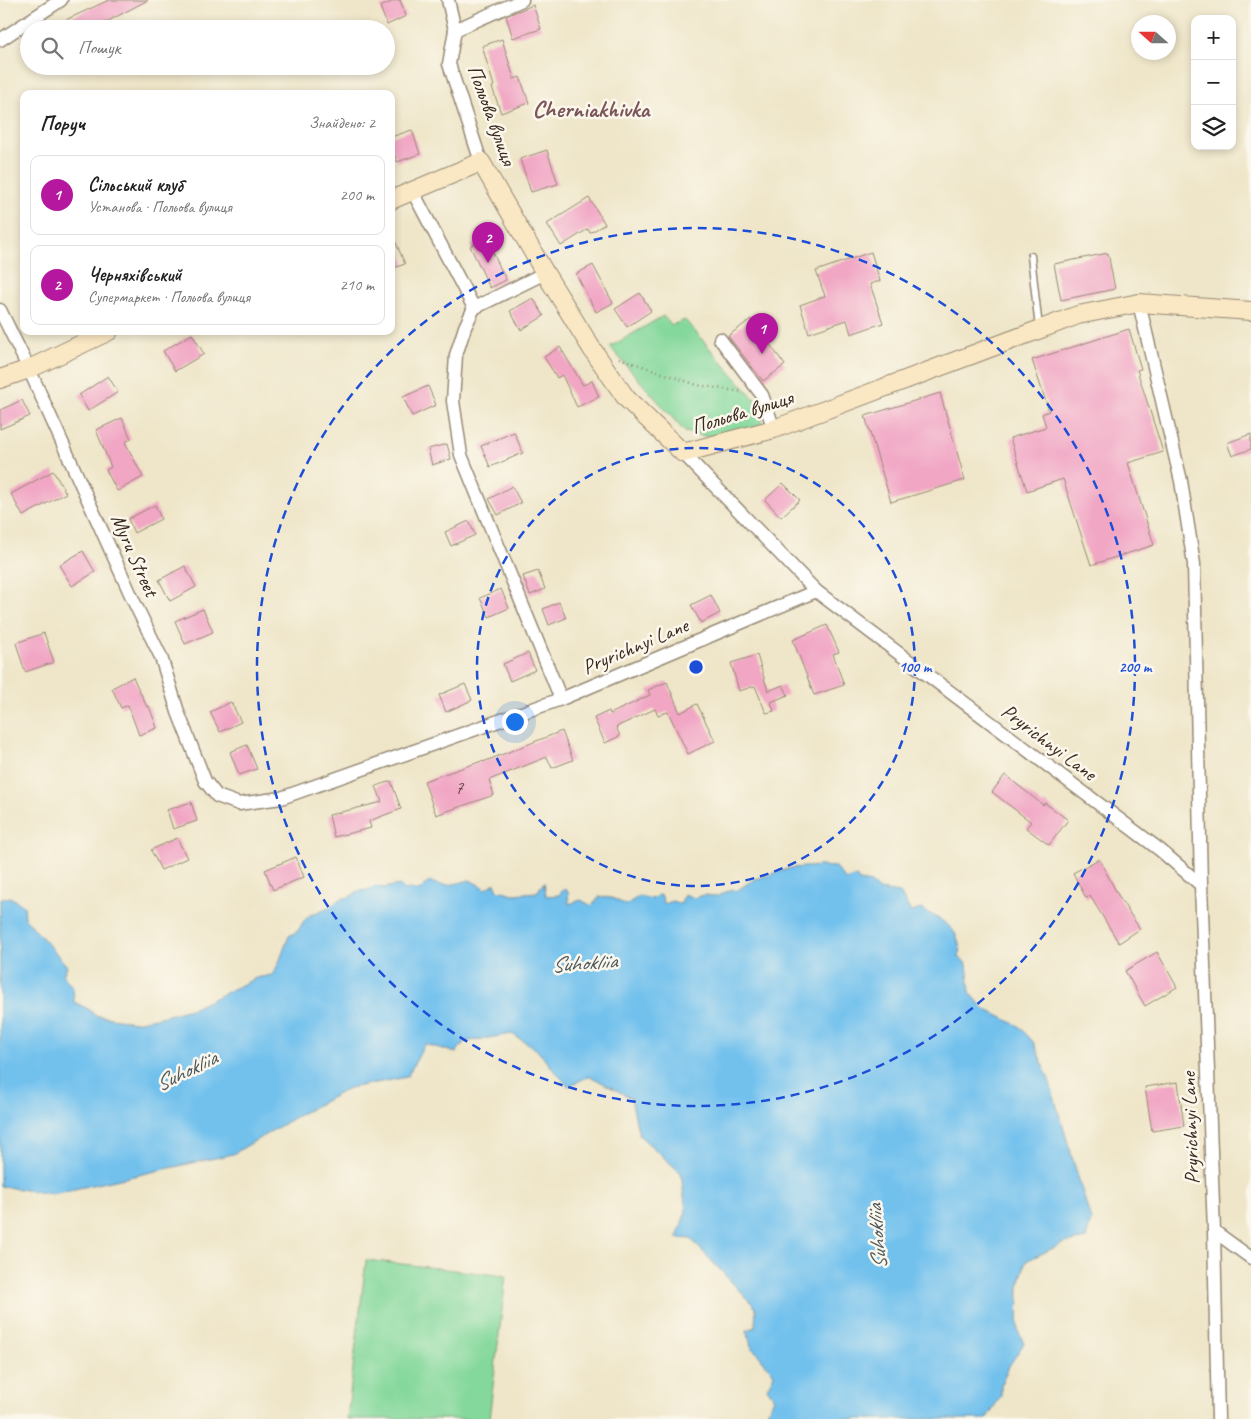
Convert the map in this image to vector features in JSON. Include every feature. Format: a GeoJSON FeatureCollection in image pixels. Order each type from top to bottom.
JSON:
{"type":"FeatureCollection","features":[{"type":"Feature","properties":{"kind":"street"},"geometry":{"type":"LineString","coordinates":[[30,20],[61,0]]}},
{"type":"Feature","properties":{"kind":"street","name":"Польова вулиця"},"geometry":{"type":"LineString","coordinates":[[448,0],[455,30],[449,64],[481,162],[545,273],[592,349],[626,398],[683,453],[774,429],[1078,315],[1138,303],[1251,311]]}},
{"type":"Feature","properties":{"kind":"street"},"geometry":{"type":"LineString","coordinates":[[455,30],[522,0]]}},
{"type":"Feature","properties":{"kind":"street"},"geometry":{"type":"LineString","coordinates":[[0,40],[20,27]]}},
{"type":"Feature","properties":{"kind":"street"},"geometry":{"type":"LineString","coordinates":[[395,198],[481,162]]}},
{"type":"Feature","properties":{"kind":"street"},"geometry":{"type":"LineString","coordinates":[[412,190],[474,308]]}},
{"type":"Feature","properties":{"kind":"street"},"geometry":{"type":"LineString","coordinates":[[545,273],[474,308],[465,327],[456,355],[453,401],[461,455],[561,699]]}},
{"type":"Feature","properties":{"kind":"street"},"geometry":{"type":"LineString","coordinates":[[1138,303],[1181,481],[1194,564],[1201,885]]}},
{"type":"Feature","properties":{"kind":"street","name":"Myru Street"},"geometry":{"type":"LineString","coordinates":[[0,310],[161,657],[178,712],[205,781],[217,796],[239,804]]}},
{"type":"Feature","properties":{"kind":"street"},"geometry":{"type":"LineString","coordinates":[[0,379],[28,369],[100,335]]}},
{"type":"Feature","properties":{"kind":"street"},"geometry":{"type":"LineString","coordinates":[[720,339],[762,395],[774,429]]}},
{"type":"Feature","properties":{"kind":"street"},"geometry":{"type":"LineString","coordinates":[[683,453],[816,591]]}},
{"type":"Feature","properties":{"kind":"street","name":"Pryrichnyi Lane"},"geometry":{"type":"LineString","coordinates":[[239,804],[281,798],[561,699],[816,591],[1160,850],[1201,885],[1214,1231],[1218,1419]]}},
{"type":"Feature","properties":{"kind":"street"},"geometry":{"type":"LineString","coordinates":[[1214,1231],[1251,1258]]}},
{"type":"Feature","properties":{"kind":"lane"},"geometry":{"type":"LineString","coordinates":[[1031,256],[1039,329]]}},
{"type":"Feature","properties":{"kind":"path"},"geometry":{"type":"LineString","coordinates":[[617,358],[697,385],[762,395]]}},
{"type":"Feature","properties":{"kind":"green space"},"geometry":{"type":"Polygon","coordinates":[[[663,316],[672,325],[685,320],[763,409],[762,424],[747,432],[710,437],[685,432],[610,347],[663,316]]]}},
{"type":"Feature","properties":{"kind":"green space"},"geometry":{"type":"Polygon","coordinates":[[[366,1260],[506,1276],[489,1419],[347,1419],[366,1260]]]}},
{"type":"Feature","properties":{"kind":"water","name":"Suhokliia"},"geometry":{"type":"Polygon","coordinates":[[[835,867],[846,880],[856,876],[859,881],[871,883],[879,890],[900,893],[911,912],[921,909],[949,927],[958,939],[959,957],[967,964],[970,992],[983,1008],[1019,1026],[1034,1043],[1049,1080],[1091,1220],[1086,1239],[1064,1243],[1026,1261],[1019,1284],[1018,1331],[1024,1343],[1009,1366],[1001,1385],[1001,1396],[986,1419],[764,1419],[774,1398],[767,1388],[774,1374],[751,1346],[747,1330],[755,1327],[756,1308],[691,1239],[677,1238],[686,1211],[681,1173],[639,1135],[631,1098],[590,1076],[568,1086],[536,1049],[512,1034],[464,1042],[456,1053],[425,1044],[407,1077],[349,1088],[233,1154],[52,1194],[0,1186],[0,900],[10,897],[24,906],[25,918],[67,966],[63,975],[73,988],[74,1002],[90,1010],[94,1015],[135,1022],[194,1008],[256,978],[272,975],[278,965],[289,936],[298,931],[310,915],[325,910],[341,899],[350,897],[358,891],[376,886],[383,888],[400,885],[405,890],[419,891],[430,881],[444,885],[470,880],[486,889],[495,883],[498,890],[514,894],[537,892],[544,882],[546,896],[559,895],[564,889],[568,891],[569,904],[581,900],[592,906],[599,897],[612,898],[626,905],[639,896],[652,899],[658,895],[662,896],[663,904],[672,901],[681,904],[684,894],[694,898],[704,895],[718,896],[732,889],[736,891],[753,880],[791,868],[835,867]]]}},
{"type":"Feature","properties":{"kind":"building"},"geometry":{"type":"Polygon","coordinates":[[[109,0],[148,0],[110,20],[66,20],[109,0]]]}},
{"type":"Feature","properties":{"kind":"building"},"geometry":{"type":"Polygon","coordinates":[[[400,0],[406,16],[395,21],[385,20],[380,7],[400,0]]]}},
{"type":"Feature","properties":{"kind":"building"},"geometry":{"type":"Polygon","coordinates":[[[533,5],[541,29],[513,38],[506,16],[533,5]]]}},
{"type":"Feature","properties":{"kind":"building"},"geometry":{"type":"Polygon","coordinates":[[[502,39],[514,79],[520,77],[529,103],[501,113],[492,87],[494,86],[482,46],[502,39]]]}},
{"type":"Feature","properties":{"kind":"building"},"geometry":{"type":"Polygon","coordinates":[[[412,130],[420,154],[397,162],[395,156],[395,136],[412,130]]]}},
{"type":"Feature","properties":{"kind":"building"},"geometry":{"type":"Polygon","coordinates":[[[547,150],[558,184],[531,192],[520,159],[547,150]]]}},
{"type":"Feature","properties":{"kind":"building"},"geometry":{"type":"Polygon","coordinates":[[[589,198],[605,224],[590,233],[588,229],[561,246],[547,224],[589,198]]]}},
{"type":"Feature","properties":{"kind":"building"},"geometry":{"type":"Polygon","coordinates":[[[486,238],[506,280],[490,288],[470,246],[486,238]]]}},
{"type":"Feature","properties":{"kind":"building"},"geometry":{"type":"Polygon","coordinates":[[[395,240],[405,264],[395,268],[395,240]]]}},
{"type":"Feature","properties":{"kind":"building"},"geometry":{"type":"Polygon","coordinates":[[[871,252],[880,281],[870,284],[883,323],[851,334],[847,320],[809,333],[800,305],[825,296],[816,271],[871,252]]]}},
{"type":"Feature","properties":{"kind":"building"},"geometry":{"type":"Polygon","coordinates":[[[1108,253],[1115,289],[1061,300],[1054,264],[1108,253]]]}},
{"type":"Feature","properties":{"kind":"building"},"geometry":{"type":"Polygon","coordinates":[[[593,265],[613,303],[596,312],[576,274],[593,265]]]}},
{"type":"Feature","properties":{"kind":"building"},"geometry":{"type":"Polygon","coordinates":[[[640,293],[651,311],[627,327],[615,309],[640,293]]]}},
{"type":"Feature","properties":{"kind":"building"},"geometry":{"type":"Polygon","coordinates":[[[533,298],[544,316],[521,330],[510,311],[533,298]]]}},
{"type":"Feature","properties":{"kind":"building"},"geometry":{"type":"Polygon","coordinates":[[[751,319],[785,365],[763,381],[728,336],[751,319]]]}},
{"type":"Feature","properties":{"kind":"building"},"geometry":{"type":"Polygon","coordinates":[[[1129,329],[1141,369],[1137,370],[1163,452],[1128,463],[1154,545],[1091,565],[1063,479],[1027,491],[1010,438],[1046,427],[1042,414],[1049,411],[1032,360],[1129,329]]]}},
{"type":"Feature","properties":{"kind":"building"},"geometry":{"type":"Polygon","coordinates":[[[193,335],[204,354],[175,371],[163,351],[193,335]]]}},
{"type":"Feature","properties":{"kind":"building"},"geometry":{"type":"Polygon","coordinates":[[[560,347],[583,385],[592,381],[599,397],[577,407],[562,375],[557,378],[544,357],[560,347]]]}},
{"type":"Feature","properties":{"kind":"building"},"geometry":{"type":"Polygon","coordinates":[[[108,376],[118,392],[88,411],[79,395],[108,376]]]}},
{"type":"Feature","properties":{"kind":"building"},"geometry":{"type":"Polygon","coordinates":[[[428,386],[436,405],[412,416],[403,397],[428,386]]]}},
{"type":"Feature","properties":{"kind":"building"},"geometry":{"type":"Polygon","coordinates":[[[940,393],[965,480],[891,502],[865,416],[940,393]]]}},
{"type":"Feature","properties":{"kind":"building"},"geometry":{"type":"Polygon","coordinates":[[[22,400],[30,416],[0,429],[0,410],[22,400]]]}},
{"type":"Feature","properties":{"kind":"building"},"geometry":{"type":"Polygon","coordinates":[[[122,418],[131,439],[125,442],[143,477],[117,491],[106,470],[111,467],[96,430],[122,418]]]}},
{"type":"Feature","properties":{"kind":"building"},"geometry":{"type":"Polygon","coordinates":[[[514,432],[523,453],[490,467],[481,446],[514,432]]]}},
{"type":"Feature","properties":{"kind":"building"},"geometry":{"type":"Polygon","coordinates":[[[1251,434],[1251,449],[1232,456],[1227,443],[1251,434]]]}},
{"type":"Feature","properties":{"kind":"building"},"geometry":{"type":"Polygon","coordinates":[[[447,444],[451,459],[432,465],[428,449],[447,444]]]}},
{"type":"Feature","properties":{"kind":"building"},"geometry":{"type":"Polygon","coordinates":[[[53,471],[66,493],[23,516],[11,494],[53,471]]]}},
{"type":"Feature","properties":{"kind":"building"},"geometry":{"type":"Polygon","coordinates":[[[783,483],[800,500],[781,517],[765,500],[783,483]]]}},
{"type":"Feature","properties":{"kind":"building"},"geometry":{"type":"Polygon","coordinates":[[[512,486],[521,503],[498,515],[489,499],[512,486]]]}},
{"type":"Feature","properties":{"kind":"building"},"geometry":{"type":"Polygon","coordinates":[[[155,505],[161,519],[134,533],[128,519],[155,505]]]}},
{"type":"Feature","properties":{"kind":"building"},"geometry":{"type":"Polygon","coordinates":[[[469,521],[475,535],[451,546],[445,532],[469,521]]]}},
{"type":"Feature","properties":{"kind":"building"},"geometry":{"type":"Polygon","coordinates":[[[83,551],[95,572],[72,586],[59,565],[83,551]]]}},
{"type":"Feature","properties":{"kind":"building"},"geometry":{"type":"Polygon","coordinates":[[[185,566],[196,587],[170,601],[159,580],[185,566]]]}},
{"type":"Feature","properties":{"kind":"building"},"geometry":{"type":"Polygon","coordinates":[[[538,571],[545,589],[530,595],[523,576],[538,571]]]}},
{"type":"Feature","properties":{"kind":"building"},"geometry":{"type":"Polygon","coordinates":[[[501,589],[509,608],[489,617],[480,598],[501,589]]]}},
{"type":"Feature","properties":{"kind":"building"},"geometry":{"type":"Polygon","coordinates":[[[711,595],[720,613],[701,623],[691,605],[711,595]]]}},
{"type":"Feature","properties":{"kind":"building"},"geometry":{"type":"Polygon","coordinates":[[[559,602],[566,618],[549,625],[543,609],[559,602]]]}},
{"type":"Feature","properties":{"kind":"building"},"geometry":{"type":"Polygon","coordinates":[[[203,609],[213,632],[185,644],[175,621],[203,609]]]}},
{"type":"Feature","properties":{"kind":"building"},"geometry":{"type":"Polygon","coordinates":[[[827,625],[839,652],[833,654],[844,685],[814,695],[793,640],[827,625]]]}},
{"type":"Feature","properties":{"kind":"building"},"geometry":{"type":"Polygon","coordinates":[[[44,633],[54,662],[25,672],[16,643],[44,633]]]}},
{"type":"Feature","properties":{"kind":"building"},"geometry":{"type":"Polygon","coordinates":[[[528,653],[535,670],[510,681],[503,664],[528,653]]]}},
{"type":"Feature","properties":{"kind":"building"},"geometry":{"type":"Polygon","coordinates":[[[757,655],[768,691],[783,685],[788,695],[771,702],[774,711],[766,713],[755,686],[739,691],[731,663],[757,655]]]}},
{"type":"Feature","properties":{"kind":"building"},"geometry":{"type":"Polygon","coordinates":[[[133,677],[147,707],[149,706],[157,728],[139,735],[128,705],[121,708],[112,688],[133,677]]]}},
{"type":"Feature","properties":{"kind":"building"},"geometry":{"type":"Polygon","coordinates":[[[667,682],[680,713],[697,704],[715,741],[688,754],[668,712],[658,715],[655,709],[616,727],[620,736],[605,743],[594,718],[609,711],[610,714],[650,695],[648,690],[667,682]]]}},
{"type":"Feature","properties":{"kind":"building"},"geometry":{"type":"Polygon","coordinates":[[[465,684],[472,700],[446,712],[439,695],[465,684]]]}},
{"type":"Feature","properties":{"kind":"building"},"geometry":{"type":"Polygon","coordinates":[[[231,702],[241,722],[220,732],[210,712],[231,702]]]}},
{"type":"Feature","properties":{"kind":"building"},"geometry":{"type":"Polygon","coordinates":[[[562,731],[573,760],[552,768],[547,757],[489,780],[494,795],[436,815],[424,781],[483,762],[562,731]]]}},
{"type":"Feature","properties":{"kind":"building"},"geometry":{"type":"Polygon","coordinates":[[[247,745],[257,769],[239,775],[230,752],[247,745]]]}},
{"type":"Feature","properties":{"kind":"building"},"geometry":{"type":"Polygon","coordinates":[[[1005,775],[1043,805],[1045,803],[1068,820],[1049,845],[1026,828],[1031,822],[992,792],[1005,775]]]}},
{"type":"Feature","properties":{"kind":"building"},"geometry":{"type":"Polygon","coordinates":[[[391,781],[401,809],[369,821],[371,828],[334,837],[329,815],[382,802],[376,786],[391,781]]]}},
{"type":"Feature","properties":{"kind":"building"},"geometry":{"type":"Polygon","coordinates":[[[191,802],[197,821],[173,829],[167,810],[191,802]]]}},
{"type":"Feature","properties":{"kind":"building"},"geometry":{"type":"Polygon","coordinates":[[[177,838],[187,858],[161,870],[151,850],[177,838]]]}},
{"type":"Feature","properties":{"kind":"building"},"geometry":{"type":"Polygon","coordinates":[[[296,857],[304,877],[273,890],[265,870],[296,857]]]}},
{"type":"Feature","properties":{"kind":"building"},"geometry":{"type":"Polygon","coordinates":[[[1099,859],[1119,897],[1140,929],[1119,943],[1090,896],[1086,898],[1073,873],[1099,859]]]}},
{"type":"Feature","properties":{"kind":"building"},"geometry":{"type":"Polygon","coordinates":[[[1157,952],[1177,987],[1145,1006],[1125,971],[1157,952]]]}},
{"type":"Feature","properties":{"kind":"building"},"geometry":{"type":"Polygon","coordinates":[[[1178,1082],[1184,1126],[1152,1131],[1145,1087],[1178,1082]]]}},
{"type":"Feature","properties":{"kind":"place","name":"Черняхівський"},"geometry":{"type":"Point","coordinates":[488,263]}},
{"type":"Feature","properties":{"kind":"place","name":"Сільський клуб"},"geometry":{"type":"Point","coordinates":[762,354]}},
{"type":"Feature","properties":{"kind":"district","name":"Cherniakhivka"},"geometry":{"type":"Point","coordinates":[591,109]}}]}
